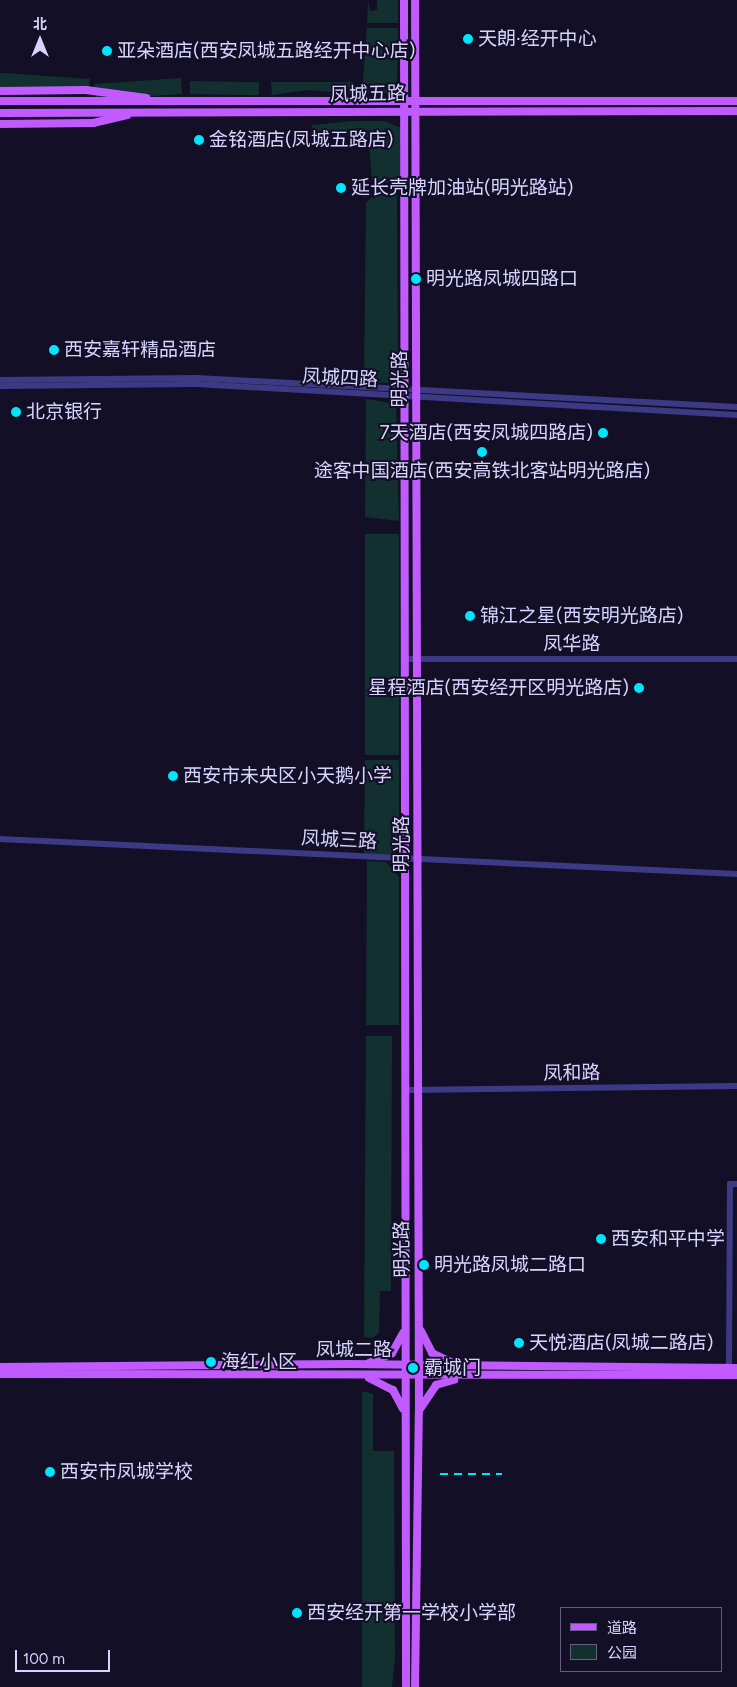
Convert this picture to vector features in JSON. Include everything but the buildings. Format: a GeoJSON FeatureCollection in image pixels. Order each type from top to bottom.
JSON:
{"type":"FeatureCollection","features":[{"type":"Feature","properties":{"kind":"main road","name":"明光路"},"geometry":{"type":"LineString","coordinates":[[404,0],[407,388],[405,858],[407,1090],[405,1366],[406,1687]]}},
{"type":"Feature","properties":{"kind":"main road","name":"明光路"},"geometry":{"type":"LineString","coordinates":[[415,0],[418,658],[418,1376],[420,1411],[415,1687]]}},
{"type":"Feature","properties":{"kind":"main road"},"geometry":{"type":"LineString","coordinates":[[0,91],[86,90],[167,102]]}},
{"type":"Feature","properties":{"kind":"main road","name":"凤城五路"},"geometry":{"type":"LineString","coordinates":[[0,101],[414,106],[737,101]]}},
{"type":"Feature","properties":{"kind":"main road","name":"凤城五路"},"geometry":{"type":"LineString","coordinates":[[0,113],[404,106]]}},
{"type":"Feature","properties":{"kind":"main road","name":"凤城五路"},"geometry":{"type":"LineString","coordinates":[[414,106],[737,111]]}},
{"type":"Feature","properties":{"kind":"main road"},"geometry":{"type":"LineString","coordinates":[[0,124],[93,123],[143,112]]}},
{"type":"Feature","properties":{"kind":"main road"},"geometry":{"type":"LineString","coordinates":[[360,1364],[392,1353],[406,1318]]}},
{"type":"Feature","properties":{"kind":"main road"},"geometry":{"type":"LineString","coordinates":[[419,1318],[428,1349],[460,1365]]}},
{"type":"Feature","properties":{"kind":"main road","name":"凤城二路"},"geometry":{"type":"LineString","coordinates":[[0,1367],[360,1364],[405,1366],[733,1368]]}},
{"type":"Feature","properties":{"kind":"main road","name":"凤城二路"},"geometry":{"type":"LineString","coordinates":[[0,1374],[418,1376],[465,1378],[737,1374]]}},
{"type":"Feature","properties":{"kind":"main road"},"geometry":{"type":"LineString","coordinates":[[364,1377],[393,1390],[405,1420]]}},
{"type":"Feature","properties":{"kind":"main road"},"geometry":{"type":"LineString","coordinates":[[420,1411],[436,1385],[465,1378]]}},
{"type":"Feature","properties":{"kind":"street","name":"凤城四路"},"geometry":{"type":"LineString","coordinates":[[0,380],[196,378],[417,388],[737,407]]}},
{"type":"Feature","properties":{"kind":"street","name":"凤城四路"},"geometry":{"type":"LineString","coordinates":[[0,386],[196,384],[737,415]]}},
{"type":"Feature","properties":{"kind":"street","name":"凤华路"},"geometry":{"type":"LineString","coordinates":[[407,659],[737,659]]}},
{"type":"Feature","properties":{"kind":"street","name":"凤城三路"},"geometry":{"type":"LineString","coordinates":[[0,839],[737,874]]}},
{"type":"Feature","properties":{"kind":"street","name":"凤和路"},"geometry":{"type":"LineString","coordinates":[[407,1090],[737,1086]]}},
{"type":"Feature","properties":{"kind":"street"},"geometry":{"type":"LineString","coordinates":[[733,1368],[730,1184],[737,1184]]}},
{"type":"Feature","properties":{"kind":"green space"},"geometry":{"type":"Polygon","coordinates":[[[368,0],[370,11],[377,10],[377,0],[398,0],[398,23],[367,23],[368,0]]]}},
{"type":"Feature","properties":{"kind":"green space"},"geometry":{"type":"Polygon","coordinates":[[[367,28],[398,28],[397,85],[391,93],[362,94],[367,28]]]}},
{"type":"Feature","properties":{"kind":"green space"},"geometry":{"type":"Polygon","coordinates":[[[0,73],[90,79],[89,94],[0,88],[0,73]]]}},
{"type":"Feature","properties":{"kind":"green space"},"geometry":{"type":"Polygon","coordinates":[[[181,78],[182,94],[95,100],[94,84],[181,78]]]}},
{"type":"Feature","properties":{"kind":"green space"},"geometry":{"type":"Polygon","coordinates":[[[190,81],[259,82],[259,95],[190,94],[190,81]]]}},
{"type":"Feature","properties":{"kind":"green space"},"geometry":{"type":"Polygon","coordinates":[[[271,82],[354,82],[354,94],[308,90],[272,95],[271,82]]]}},
{"type":"Feature","properties":{"kind":"green space"},"geometry":{"type":"Polygon","coordinates":[[[354,121],[385,121],[401,128],[401,185],[372,180],[368,137],[312,133],[312,125],[354,121]]]}},
{"type":"Feature","properties":{"kind":"green space"},"geometry":{"type":"Polygon","coordinates":[[[397,194],[398,375],[388,383],[364,382],[366,203],[374,195],[397,194]]]}},
{"type":"Feature","properties":{"kind":"green space"},"geometry":{"type":"Polygon","coordinates":[[[366,399],[396,404],[399,521],[365,517],[366,399]]]}},
{"type":"Feature","properties":{"kind":"green space"},"geometry":{"type":"Polygon","coordinates":[[[365,534],[399,534],[399,755],[365,755],[365,534]]]}},
{"type":"Feature","properties":{"kind":"green space"},"geometry":{"type":"Polygon","coordinates":[[[365,760],[399,760],[399,848],[392,855],[364,854],[365,760]]]}},
{"type":"Feature","properties":{"kind":"green space"},"geometry":{"type":"Polygon","coordinates":[[[367,861],[386,862],[399,877],[399,1025],[366,1025],[367,861]]]}},
{"type":"Feature","properties":{"kind":"green space"},"geometry":{"type":"Polygon","coordinates":[[[366,1036],[392,1036],[391,1291],[380,1291],[379,1332],[373,1338],[364,1337],[366,1036]]]}},
{"type":"Feature","properties":{"kind":"green space"},"geometry":{"type":"Polygon","coordinates":[[[362,1391],[373,1394],[373,1451],[394,1451],[395,1658],[392,1687],[362,1687],[362,1391]]]}},
{"type":"Feature","properties":{"kind":"railway"},"geometry":{"type":"LineString","coordinates":[[440,1474],[502,1474]]}},
{"type":"Feature","properties":{"kind":"place","name":"天朗·经开中心"},"geometry":{"type":"Point","coordinates":[468,39]}},
{"type":"Feature","properties":{"kind":"place","name":"亚朵酒店(西安凤城五路经开中心店)"},"geometry":{"type":"Point","coordinates":[107,51]}},
{"type":"Feature","properties":{"kind":"place","name":"金铭酒店(凤城五路店)"},"geometry":{"type":"Point","coordinates":[199,140]}},
{"type":"Feature","properties":{"kind":"place","name":"延长壳牌加油站(明光路站)"},"geometry":{"type":"Point","coordinates":[341,188]}},
{"type":"Feature","properties":{"kind":"place","name":"明光路凤城四路口"},"geometry":{"type":"Point","coordinates":[416,279]}},
{"type":"Feature","properties":{"kind":"place","name":"西安嘉轩精品酒店"},"geometry":{"type":"Point","coordinates":[54,350]}},
{"type":"Feature","properties":{"kind":"place","name":"北京银行"},"geometry":{"type":"Point","coordinates":[16,412]}},
{"type":"Feature","properties":{"kind":"place","name":"7天酒店(西安凤城四路店)"},"geometry":{"type":"Point","coordinates":[603,433]}},
{"type":"Feature","properties":{"kind":"place","name":"途客中国酒店(西安高铁北客站明光路店)"},"geometry":{"type":"Point","coordinates":[482,452]}},
{"type":"Feature","properties":{"kind":"place","name":"锦江之星(西安明光路店)"},"geometry":{"type":"Point","coordinates":[470,616]}},
{"type":"Feature","properties":{"kind":"place","name":"星程酒店(西安经开区明光路店)"},"geometry":{"type":"Point","coordinates":[639,688]}},
{"type":"Feature","properties":{"kind":"place","name":"西安市未央区小天鹅小学"},"geometry":{"type":"Point","coordinates":[173,776]}},
{"type":"Feature","properties":{"kind":"place","name":"西安和平中学"},"geometry":{"type":"Point","coordinates":[601,1239]}},
{"type":"Feature","properties":{"kind":"place","name":"明光路凤城二路口"},"geometry":{"type":"Point","coordinates":[424,1265]}},
{"type":"Feature","properties":{"kind":"place","name":"天悦酒店(凤城二路店)"},"geometry":{"type":"Point","coordinates":[519,1343]}},
{"type":"Feature","properties":{"kind":"place","name":"海红小区"},"geometry":{"type":"Point","coordinates":[211,1362]}},
{"type":"Feature","properties":{"kind":"place","name":"霸城门"},"geometry":{"type":"Point","coordinates":[413,1368]}},
{"type":"Feature","properties":{"kind":"place","name":"西安市凤城学校"},"geometry":{"type":"Point","coordinates":[50,1472]}},
{"type":"Feature","properties":{"kind":"place","name":"西安经开第一学校小学部"},"geometry":{"type":"Point","coordinates":[297,1613]}}]}
